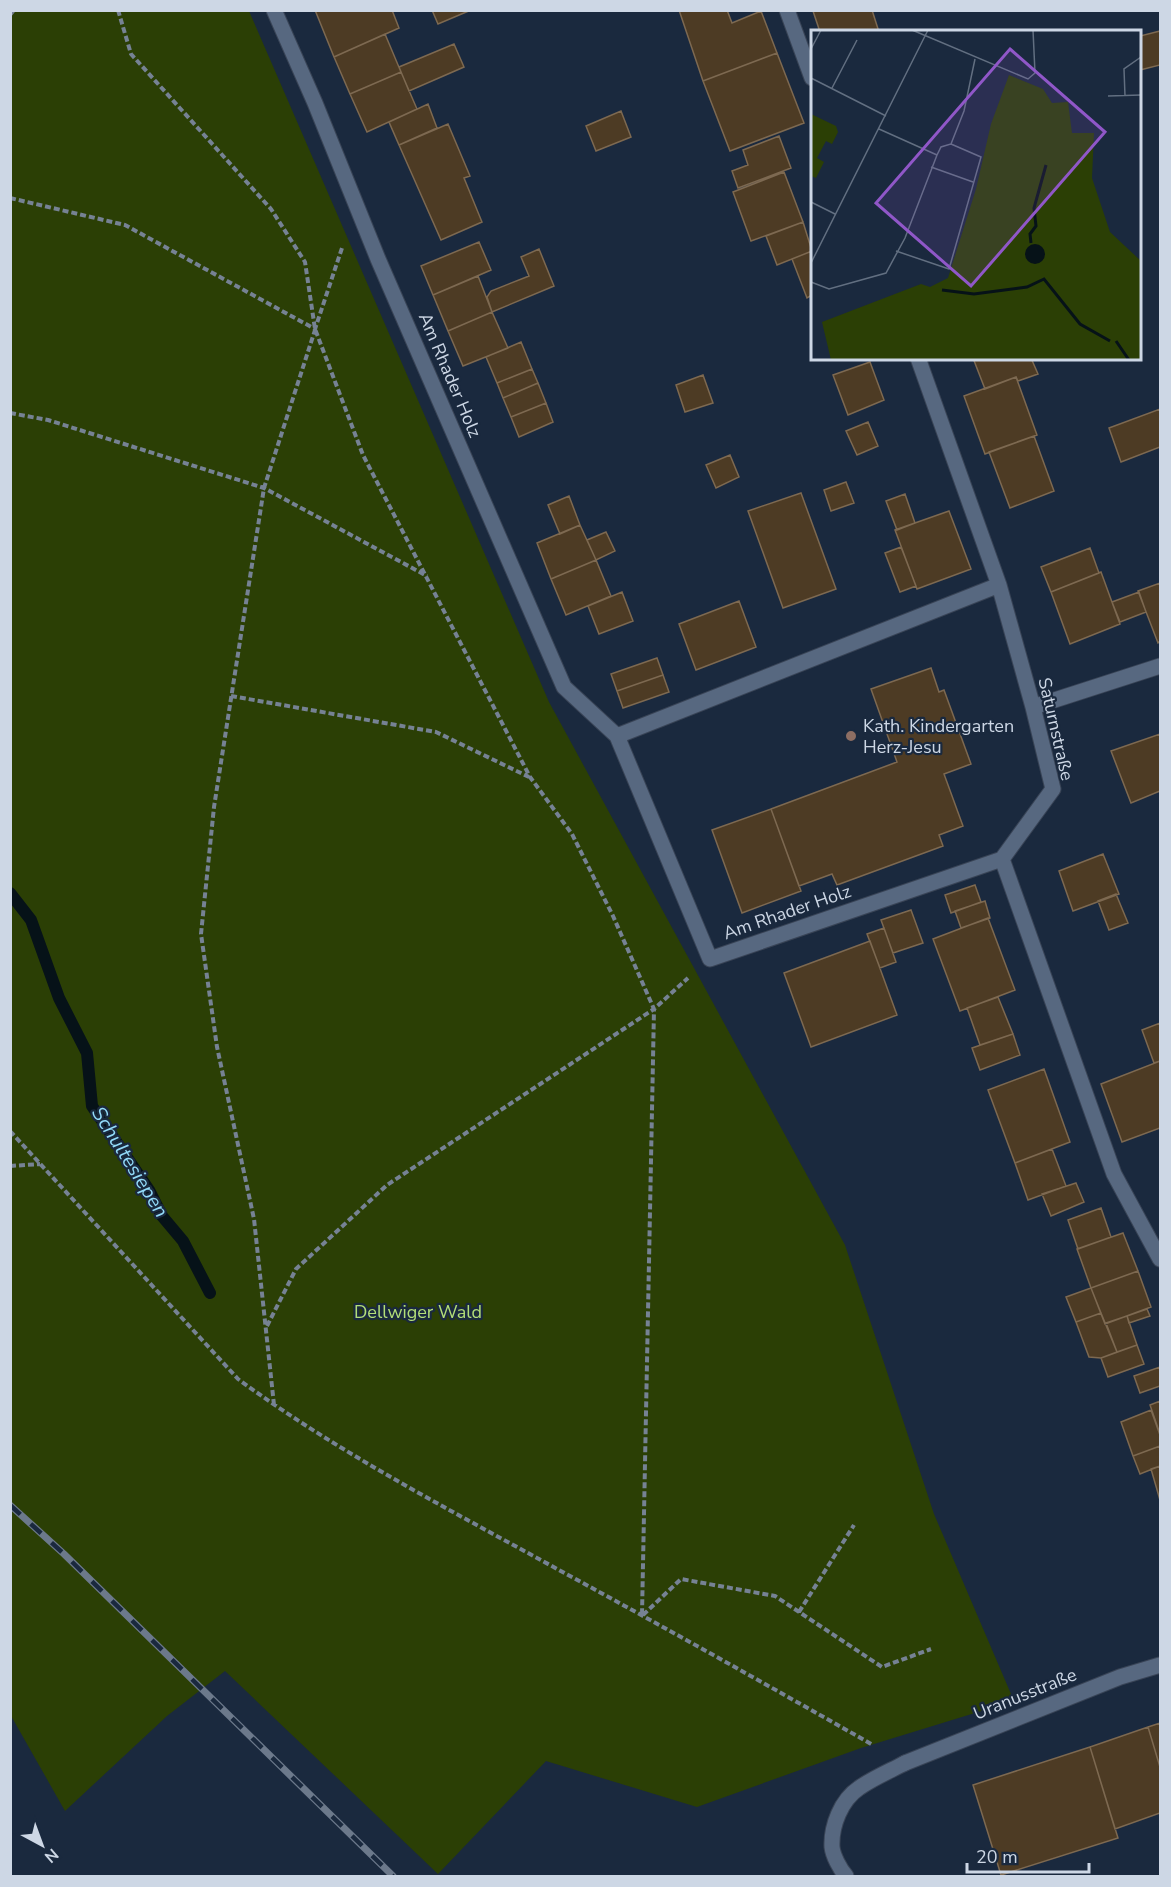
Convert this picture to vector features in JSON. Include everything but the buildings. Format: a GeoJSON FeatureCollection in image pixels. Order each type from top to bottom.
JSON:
{"type":"FeatureCollection","features":[{"type":"Feature","properties":{"kind":"street","name":"Am Rhader Holz"},"geometry":{"type":"LineString","coordinates":[[274,10],[564,687],[617,736],[710,959],[1002,859]]}},
{"type":"Feature","properties":{"kind":"street"},"geometry":{"type":"LineString","coordinates":[[787,10],[811,73]]}},
{"type":"Feature","properties":{"kind":"street","name":"Saturnstraße"},"geometry":{"type":"LineString","coordinates":[[919,360],[999,585],[1034,707],[1053,789],[1002,859]]}},
{"type":"Feature","properties":{"kind":"street"},"geometry":{"type":"LineString","coordinates":[[617,736],[999,585]]}},
{"type":"Feature","properties":{"kind":"street"},"geometry":{"type":"LineString","coordinates":[[1034,707],[1161,666]]}},
{"type":"Feature","properties":{"kind":"street"},"geometry":{"type":"LineString","coordinates":[[1002,859],[1114,1174],[1161,1259]]}},
{"type":"Feature","properties":{"kind":"street","name":"Uranusstraße"},"geometry":{"type":"LineString","coordinates":[[846,1876],[832,1848],[841,1807],[857,1789],[905,1763],[1120,1677],[1161,1665]]}},
{"type":"Feature","properties":{"kind":"path"},"geometry":{"type":"LineString","coordinates":[[10,15],[14,10]]}},
{"type":"Feature","properties":{"kind":"path"},"geometry":{"type":"LineString","coordinates":[[118,10],[131,54],[272,209],[305,262],[315,329],[363,455],[530,777],[572,834],[613,916],[654,1009],[642,1615]]}},
{"type":"Feature","properties":{"kind":"path"},"geometry":{"type":"LineString","coordinates":[[10,198],[125,225],[315,329]]}},
{"type":"Feature","properties":{"kind":"path"},"geometry":{"type":"LineString","coordinates":[[274,1405],[254,1219],[217,1047],[201,934],[214,807],[264,488],[357,205]]}},
{"type":"Feature","properties":{"kind":"path"},"geometry":{"type":"LineString","coordinates":[[10,413],[48,420],[264,488],[428,577]]}},
{"type":"Feature","properties":{"kind":"path"},"geometry":{"type":"LineString","coordinates":[[231,696],[436,732],[530,777]]}},
{"type":"Feature","properties":{"kind":"path"},"geometry":{"type":"LineString","coordinates":[[267,1326],[296,1269],[387,1185],[654,1009],[710,959]]}},
{"type":"Feature","properties":{"kind":"path"},"geometry":{"type":"LineString","coordinates":[[10,1131],[238,1379],[274,1405],[376,1470],[642,1615],[905,1763]]}},
{"type":"Feature","properties":{"kind":"path"},"geometry":{"type":"LineString","coordinates":[[10,1167],[40,1164]]}},
{"type":"Feature","properties":{"kind":"path"},"geometry":{"type":"LineString","coordinates":[[799,1612],[854,1525]]}},
{"type":"Feature","properties":{"kind":"path"},"geometry":{"type":"LineString","coordinates":[[642,1615],[681,1579],[775,1596],[882,1667],[931,1649]]}},
{"type":"Feature","properties":{"kind":"green space","name":"Dellwiger Wald"},"geometry":{"type":"Polygon","coordinates":[[[10,11],[249,11],[549,702],[845,1245],[934,1514],[1014,1701],[861,1748],[697,1807],[546,1761],[438,1874],[225,1671],[167,1716],[65,1811],[10,1714],[10,11]]]}},
{"type":"Feature","properties":{"kind":"waterway","name":"Schultesiepen"},"geometry":{"type":"LineString","coordinates":[[10,893],[31,920],[59,998],[87,1053],[92,1106],[149,1190],[162,1216],[183,1241],[210,1293]]}},
{"type":"Feature","properties":{"kind":"railway"},"geometry":{"type":"LineString","coordinates":[[10,1505],[64,1554],[393,1876]]}},
{"type":"Feature","properties":{"kind":"place","name":"Kath. Kindergarten Herz-Jesu"},"geometry":{"type":"Point","coordinates":[851,736]}}]}
